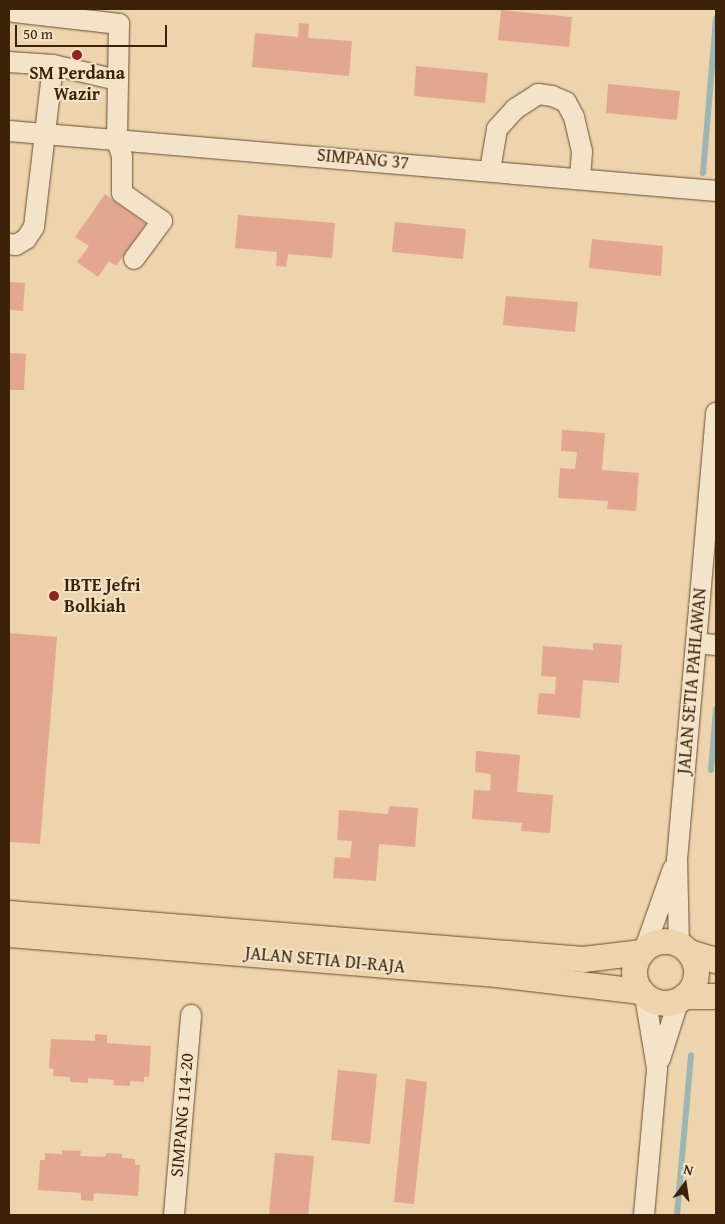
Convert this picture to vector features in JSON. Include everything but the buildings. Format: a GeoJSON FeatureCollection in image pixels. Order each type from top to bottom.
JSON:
{"type":"FeatureCollection","features":[{"type":"Feature","properties":{"kind":"main road","name":"JALAN SETIA DI-RAJA"},"geometry":{"type":"LineString","coordinates":[[9,912],[582,959],[643,950]]}},
{"type":"Feature","properties":{"kind":"main road","name":"JALAN SETIA DI-RAJA"},"geometry":{"type":"LineString","coordinates":[[9,934],[487,973],[643,994]]}},
{"type":"Feature","properties":{"kind":"main road"},"geometry":{"type":"LineString","coordinates":[[716,960],[662,942],[643,950],[634,975],[643,994],[662,1002],[682,997],[716,996]]}},
{"type":"Feature","properties":{"kind":"main road"},"geometry":{"type":"LineString","coordinates":[[682,997],[696,975],[684,949]]}},
{"type":"Feature","properties":{"kind":"street"},"geometry":{"type":"LineString","coordinates":[[14,12],[119,24],[117,140],[122,156],[122,193],[162,221],[134,259]]}},
{"type":"Feature","properties":{"kind":"street"},"geometry":{"type":"LineString","coordinates":[[9,62],[53,65],[118,80]]}},
{"type":"Feature","properties":{"kind":"street"},"geometry":{"type":"LineString","coordinates":[[9,244],[16,245],[26,239],[34,227],[53,65]]}},
{"type":"Feature","properties":{"kind":"street"},"geometry":{"type":"LineString","coordinates":[[490,170],[497,129],[515,109],[538,94],[552,96],[566,102],[574,117],[582,150],[580,178]]}},
{"type":"Feature","properties":{"kind":"street","name":"SIMPANG 37"},"geometry":{"type":"LineString","coordinates":[[9,131],[490,170],[716,191]]}},
{"type":"Feature","properties":{"kind":"street","name":"JALAN SETIA PAHLAWAN"},"geometry":{"type":"LineString","coordinates":[[684,949],[677,860],[715,446],[716,413]]}},
{"type":"Feature","properties":{"kind":"street"},"geometry":{"type":"LineString","coordinates":[[696,642],[716,645]]}},
{"type":"Feature","properties":{"kind":"street","name":"JALAN SETIA PAHLAWAN"},"geometry":{"type":"LineString","coordinates":[[643,950],[677,860]]}},
{"type":"Feature","properties":{"kind":"street"},"geometry":{"type":"LineString","coordinates":[[643,994],[658,1068]]}},
{"type":"Feature","properties":{"kind":"street"},"geometry":{"type":"LineString","coordinates":[[644,1215],[658,1068],[682,997]]}},
{"type":"Feature","properties":{"kind":"street","name":"SIMPANG 114-20"},"geometry":{"type":"LineString","coordinates":[[174,1215],[191,1015]]}},
{"type":"Feature","properties":{"kind":"waterway"},"geometry":{"type":"LineString","coordinates":[[703,173],[716,19]]}},
{"type":"Feature","properties":{"kind":"waterway"},"geometry":{"type":"LineString","coordinates":[[711,770],[716,709]]}},
{"type":"Feature","properties":{"kind":"waterway"},"geometry":{"type":"LineString","coordinates":[[677,1215],[691,1056]]}},
{"type":"Feature","properties":{"kind":"place","name":"SM Perdana Wazir"},"geometry":{"type":"Point","coordinates":[77,55]}},
{"type":"Feature","properties":{"kind":"place","name":"IBTE Jefri Bolkiah"},"geometry":{"type":"Point","coordinates":[54,596]}}]}
